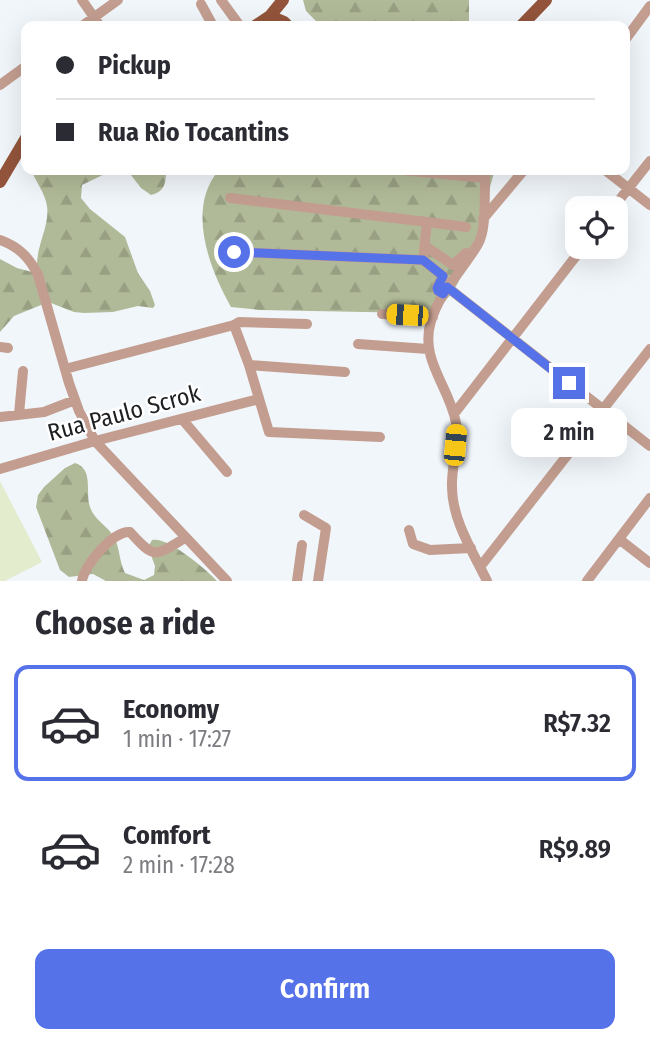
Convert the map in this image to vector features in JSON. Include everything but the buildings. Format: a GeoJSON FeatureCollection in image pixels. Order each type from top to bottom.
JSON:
{"type":"FeatureCollection","features":[{"type":"Feature","properties":{"kind":"main road"},"geometry":{"type":"LineString","coordinates":[[526,21],[546,0]]}},
{"type":"Feature","properties":{"kind":"main road"},"geometry":{"type":"LineString","coordinates":[[279,21],[282,2]]}},
{"type":"Feature","properties":{"kind":"main road"},"geometry":{"type":"LineString","coordinates":[[0,181],[21,146]]}},
{"type":"Feature","properties":{"kind":"street"},"geometry":{"type":"LineString","coordinates":[[82,0],[96,21]]}},
{"type":"Feature","properties":{"kind":"street"},"geometry":{"type":"LineString","coordinates":[[98,21],[118,0]]}},
{"type":"Feature","properties":{"kind":"street"},"geometry":{"type":"LineString","coordinates":[[221,0],[236,21]]}},
{"type":"Feature","properties":{"kind":"street"},"geometry":{"type":"LineString","coordinates":[[201,4],[210,21]]}},
{"type":"Feature","properties":{"kind":"street"},"geometry":{"type":"LineString","coordinates":[[630,33],[650,6]]}},
{"type":"Feature","properties":{"kind":"street"},"geometry":{"type":"LineString","coordinates":[[0,85],[21,70]]}},
{"type":"Feature","properties":{"kind":"street"},"geometry":{"type":"LineString","coordinates":[[623,196],[650,161]]}},
{"type":"Feature","properties":{"kind":"street"},"geometry":{"type":"LineString","coordinates":[[486,175],[480,240],[445,291],[433,317],[428,349],[457,425],[452,486],[457,518],[487,581]]}},
{"type":"Feature","properties":{"kind":"street"},"geometry":{"type":"LineString","coordinates":[[483,219],[520,175]]}},
{"type":"Feature","properties":{"kind":"street"},"geometry":{"type":"LineString","coordinates":[[612,175],[650,205]]}},
{"type":"Feature","properties":{"kind":"street"},"geometry":{"type":"LineString","coordinates":[[230,198],[466,227]]}},
{"type":"Feature","properties":{"kind":"street"},"geometry":{"type":"LineString","coordinates":[[423,260],[427,222]]}},
{"type":"Feature","properties":{"kind":"street"},"geometry":{"type":"LineString","coordinates":[[0,240],[21,251],[30,260],[38,275],[75,400],[95,441],[227,581]]}},
{"type":"Feature","properties":{"kind":"street"},"geometry":{"type":"LineString","coordinates":[[425,246],[453,265]]}},
{"type":"Feature","properties":{"kind":"street"},"geometry":{"type":"LineString","coordinates":[[234,252],[423,260],[443,276]]}},
{"type":"Feature","properties":{"kind":"street"},"geometry":{"type":"LineString","coordinates":[[470,255],[463,254],[443,276],[437,288],[513,337],[650,446]]}},
{"type":"Feature","properties":{"kind":"street"},"geometry":{"type":"LineString","coordinates":[[454,414],[574,259]]}},
{"type":"Feature","properties":{"kind":"street"},"geometry":{"type":"LineString","coordinates":[[382,314],[433,317]]}},
{"type":"Feature","properties":{"kind":"street"},"geometry":{"type":"LineString","coordinates":[[65,369],[239,322],[307,324]]}},
{"type":"Feature","properties":{"kind":"street"},"geometry":{"type":"LineString","coordinates":[[234,325],[269,432],[380,437]]}},
{"type":"Feature","properties":{"kind":"street"},"geometry":{"type":"LineString","coordinates":[[358,344],[428,349]]}},
{"type":"Feature","properties":{"kind":"street"},"geometry":{"type":"LineString","coordinates":[[480,567],[650,349]]}},
{"type":"Feature","properties":{"kind":"street"},"geometry":{"type":"LineString","coordinates":[[249,365],[345,372]]}},
{"type":"Feature","properties":{"kind":"street"},"geometry":{"type":"LineString","coordinates":[[19,414],[23,371]]}},
{"type":"Feature","properties":{"kind":"street"},"geometry":{"type":"LineString","coordinates":[[0,417],[44,412],[75,400]]}},
{"type":"Feature","properties":{"kind":"street","name":"Rua Paulo Scrok"},"geometry":{"type":"LineString","coordinates":[[0,469],[95,441],[258,400]]}},
{"type":"Feature","properties":{"kind":"street"},"geometry":{"type":"LineString","coordinates":[[182,419],[227,472]]}},
{"type":"Feature","properties":{"kind":"street"},"geometry":{"type":"LineString","coordinates":[[587,581],[650,498]]}},
{"type":"Feature","properties":{"kind":"street"},"geometry":{"type":"LineString","coordinates":[[304,515],[326,527],[318,581]]}},
{"type":"Feature","properties":{"kind":"street"},"geometry":{"type":"LineString","coordinates":[[409,530],[413,544],[430,550],[471,548]]}},
{"type":"Feature","properties":{"kind":"street"},"geometry":{"type":"LineString","coordinates":[[82,581],[87,565],[118,534],[130,532],[147,551],[154,553],[186,538]]}},
{"type":"Feature","properties":{"kind":"street"},"geometry":{"type":"LineString","coordinates":[[619,539],[650,563]]}},
{"type":"Feature","properties":{"kind":"street"},"geometry":{"type":"LineString","coordinates":[[297,581],[302,545]]}},
{"type":"Feature","properties":{"kind":"green space"},"geometry":{"type":"Polygon","coordinates":[[[303,0],[469,0],[469,21],[316,21],[306,11],[303,0]]]}},
{"type":"Feature","properties":{"kind":"green space"},"geometry":{"type":"Polygon","coordinates":[[[34,175],[103,175],[82,185],[81,198],[90,209],[125,237],[138,273],[150,291],[155,305],[153,308],[138,306],[113,312],[84,313],[51,303],[14,316],[0,332],[0,259],[32,272],[37,268],[47,221],[46,201],[34,175]]]}},
{"type":"Feature","properties":{"kind":"green space"},"geometry":{"type":"Polygon","coordinates":[[[131,175],[166,175],[164,186],[159,192],[151,195],[131,175]]]}},
{"type":"Feature","properties":{"kind":"green space"},"geometry":{"type":"Polygon","coordinates":[[[216,175],[494,175],[474,244],[458,282],[449,297],[438,307],[417,313],[231,307],[215,274],[204,238],[202,220],[209,185],[216,175]]]}},
{"type":"Feature","properties":{"kind":"green space"},"geometry":{"type":"Polygon","coordinates":[[[75,463],[85,470],[90,507],[114,537],[125,573],[144,580],[154,575],[155,566],[148,547],[152,540],[159,540],[186,554],[217,581],[106,581],[93,574],[69,577],[60,570],[36,507],[38,495],[44,487],[65,468],[75,463]]]}},
{"type":"Feature","properties":{"kind":"green space"},"geometry":{"type":"Polygon","coordinates":[[[0,481],[42,562],[5,581],[0,581],[0,481]]]}},
{"type":"Feature","properties":{"kind":"route"},"geometry":{"type":"LineString","coordinates":[[234,252],[423,260],[443,276],[438,291],[443,294],[447,287],[569,383]]}}]}
